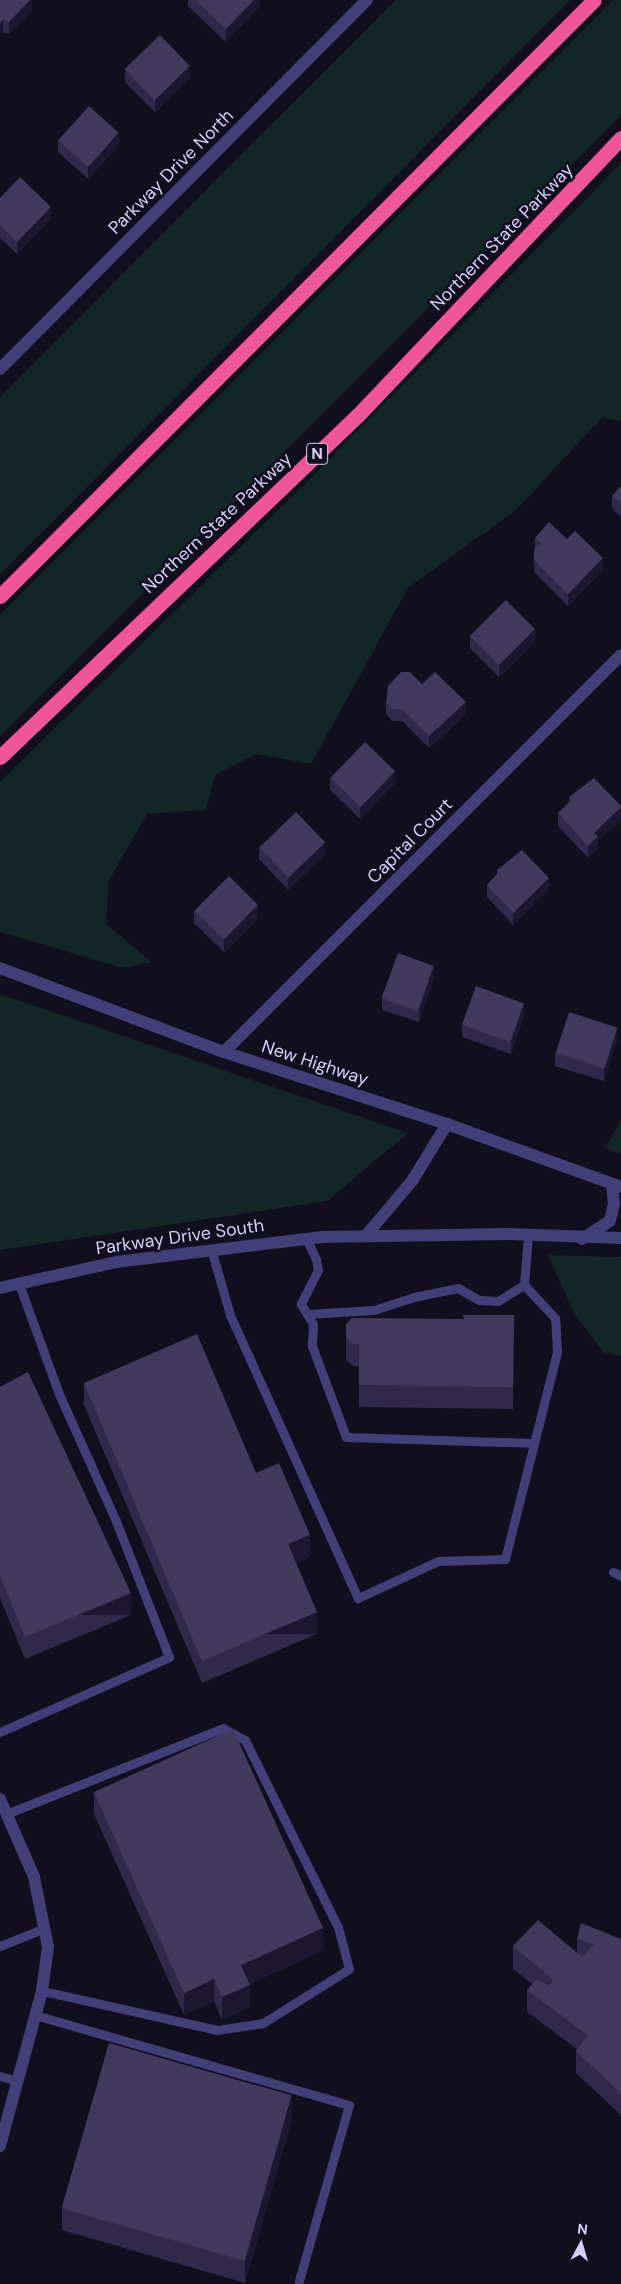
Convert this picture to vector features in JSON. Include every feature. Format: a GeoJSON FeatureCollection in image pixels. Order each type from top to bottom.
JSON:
{"type":"FeatureCollection","features":[{"type":"Feature","properties":{"kind":"highway"},"geometry":{"type":"LineString","coordinates":[[0,596],[594,0]]}},
{"type":"Feature","properties":{"kind":"highway","name":"Northern State Parkway"},"geometry":{"type":"LineString","coordinates":[[0,757],[358,416],[621,138]]}},
{"type":"Feature","properties":{"kind":"street","name":"Parkway Drive North"},"geometry":{"type":"LineString","coordinates":[[0,369],[367,0]]}},
{"type":"Feature","properties":{"kind":"street","name":"Capital Court"},"geometry":{"type":"LineString","coordinates":[[224,1052],[621,655]]}},
{"type":"Feature","properties":{"kind":"street","name":"New Highway"},"geometry":{"type":"LineString","coordinates":[[0,968],[224,1052],[447,1124],[617,1186]]}},
{"type":"Feature","properties":{"kind":"street"},"geometry":{"type":"LineString","coordinates":[[368,1234],[412,1181],[447,1124]]}},
{"type":"Feature","properties":{"kind":"street"},"geometry":{"type":"LineString","coordinates":[[582,1239],[610,1221],[617,1186]]}},
{"type":"Feature","properties":{"kind":"street","name":"Parkway Drive South"},"geometry":{"type":"LineString","coordinates":[[0,1288],[116,1262],[306,1238],[368,1234],[528,1236],[582,1239],[621,1238]]}},
{"type":"Feature","properties":{"kind":"street"},"geometry":{"type":"LineString","coordinates":[[0,1800],[34,1877],[48,1947],[42,1991],[0,2146]]}},
{"type":"Feature","properties":{"kind":"lane"},"geometry":{"type":"LineString","coordinates":[[211,1249],[230,1315],[358,1598],[438,1561],[505,1559],[532,1443],[557,1352],[555,1318],[524,1285],[528,1236]]}},
{"type":"Feature","properties":{"kind":"lane"},"geometry":{"type":"LineString","coordinates":[[306,1238],[316,1258],[318,1270],[301,1304],[313,1324],[312,1346],[346,1437],[532,1443]]}},
{"type":"Feature","properties":{"kind":"lane"},"geometry":{"type":"LineString","coordinates":[[0,1732],[169,1657],[116,1521],[59,1394],[19,1284]]}},
{"type":"Feature","properties":{"kind":"lane"},"geometry":{"type":"LineString","coordinates":[[308,1314],[374,1310],[414,1297],[458,1288],[479,1300],[498,1301],[524,1285]]}},
{"type":"Feature","properties":{"kind":"lane"},"geometry":{"type":"LineString","coordinates":[[6,1814],[223,1728],[244,1740],[338,1927],[349,1969],[263,2023],[216,2030],[42,1991]]}},
{"type":"Feature","properties":{"kind":"lane"},"geometry":{"type":"LineString","coordinates":[[0,1946],[45,1928]]}},
{"type":"Feature","properties":{"kind":"lane"},"geometry":{"type":"LineString","coordinates":[[36,2015],[349,2106],[299,2281]]}},
{"type":"Feature","properties":{"kind":"lane"},"geometry":{"type":"LineString","coordinates":[[0,2076],[18,2082]]}},
{"type":"Feature","properties":{"kind":"green space"},"geometry":{"type":"Polygon","coordinates":[[[396,0],[570,0],[0,575],[0,397],[396,0]]]}},
{"type":"Feature","properties":{"kind":"green space"},"geometry":{"type":"Polygon","coordinates":[[[613,0],[621,0],[621,115],[0,736],[0,615],[613,0]]]}},
{"type":"Feature","properties":{"kind":"green space"},"geometry":{"type":"Polygon","coordinates":[[[621,163],[621,422],[603,417],[516,510],[408,588],[311,764],[256,754],[215,775],[206,810],[147,814],[109,880],[106,924],[151,962],[123,968],[0,932],[0,782],[310,479],[621,163]]]}},
{"type":"Feature","properties":{"kind":"green space"},"geometry":{"type":"Polygon","coordinates":[[[0,994],[408,1133],[327,1201],[0,1250],[0,994]]]}},
{"type":"Feature","properties":{"kind":"green space"},"geometry":{"type":"Polygon","coordinates":[[[621,1121],[621,1154],[605,1148],[621,1121]]]}},
{"type":"Feature","properties":{"kind":"green space"},"geometry":{"type":"Polygon","coordinates":[[[548,1255],[621,1257],[621,1356],[603,1352],[573,1311],[548,1255]]]}},
{"type":"Feature","properties":{"kind":"building"},"geometry":{"type":"Polygon","coordinates":[[[0,0],[30,0],[9,22],[3,19],[0,23],[0,0]]]}},
{"type":"Feature","properties":{"kind":"building"},"geometry":{"type":"Polygon","coordinates":[[[195,0],[254,0],[226,29],[195,0]]]}},
{"type":"Feature","properties":{"kind":"building"},"geometry":{"type":"Polygon","coordinates":[[[160,35],[190,66],[155,100],[125,69],[160,35]]]}},
{"type":"Feature","properties":{"kind":"building"},"geometry":{"type":"Polygon","coordinates":[[[89,106],[119,133],[88,167],[58,140],[89,106]]]}},
{"type":"Feature","properties":{"kind":"building"},"geometry":{"type":"Polygon","coordinates":[[[20,177],[51,207],[17,242],[0,225],[0,198],[20,177]]]}},
{"type":"Feature","properties":{"kind":"building"},"geometry":{"type":"Polygon","coordinates":[[[621,486],[621,504],[612,496],[621,486]]]}},
{"type":"Feature","properties":{"kind":"building"},"geometry":{"type":"Polygon","coordinates":[[[549,522],[567,539],[575,531],[603,558],[568,594],[534,560],[534,550],[541,543],[535,538],[549,522]]]}},
{"type":"Feature","properties":{"kind":"building"},"geometry":{"type":"Polygon","coordinates":[[[506,600],[535,629],[499,665],[470,636],[506,600]]]}},
{"type":"Feature","properties":{"kind":"building"},"geometry":{"type":"Polygon","coordinates":[[[401,672],[410,672],[422,684],[435,672],[466,702],[429,736],[402,709],[392,709],[386,702],[388,686],[401,672]]]}},
{"type":"Feature","properties":{"kind":"building"},"geometry":{"type":"Polygon","coordinates":[[[365,742],[395,771],[360,807],[330,778],[365,742]]]}},
{"type":"Feature","properties":{"kind":"building"},"geometry":{"type":"Polygon","coordinates":[[[594,778],[621,807],[594,833],[598,836],[588,846],[558,813],[572,800],[569,797],[594,778]]]}},
{"type":"Feature","properties":{"kind":"building"},"geometry":{"type":"Polygon","coordinates":[[[296,812],[325,842],[288,878],[259,847],[296,812]]]}},
{"type":"Feature","properties":{"kind":"building"},"geometry":{"type":"Polygon","coordinates":[[[522,850],[549,878],[513,913],[487,885],[499,872],[497,870],[522,850]]]}},
{"type":"Feature","properties":{"kind":"building"},"geometry":{"type":"Polygon","coordinates":[[[229,876],[258,905],[223,940],[194,911],[229,876]]]}},
{"type":"Feature","properties":{"kind":"building"},"geometry":{"type":"Polygon","coordinates":[[[398,953],[434,966],[417,1011],[382,998],[398,953]]]}},
{"type":"Feature","properties":{"kind":"building"},"geometry":{"type":"Polygon","coordinates":[[[476,986],[524,1003],[510,1042],[462,1025],[476,986]]]}},
{"type":"Feature","properties":{"kind":"building"},"geometry":{"type":"Polygon","coordinates":[[[569,1012],[618,1028],[604,1069],[556,1053],[569,1012]]]}},
{"type":"Feature","properties":{"kind":"building"},"geometry":{"type":"Polygon","coordinates":[[[463,1315],[514,1315],[513,1387],[359,1385],[359,1344],[353,1344],[346,1338],[346,1324],[352,1318],[464,1319],[463,1315]]]}},
{"type":"Feature","properties":{"kind":"building"},"geometry":{"type":"Polygon","coordinates":[[[197,1334],[256,1473],[279,1463],[310,1535],[288,1544],[317,1612],[202,1661],[84,1383],[197,1334]]]}},
{"type":"Feature","properties":{"kind":"building"},"geometry":{"type":"Polygon","coordinates":[[[28,1372],[131,1593],[25,1637],[0,1576],[0,1387],[28,1372]]]}},
{"type":"Feature","properties":{"kind":"building"},"geometry":{"type":"Polygon","coordinates":[[[233,1729],[323,1928],[241,1965],[250,1985],[222,1997],[214,1979],[184,1993],[94,1792],[233,1729]]]}},
{"type":"Feature","properties":{"kind":"building"},"geometry":{"type":"Polygon","coordinates":[[[538,1920],[582,1957],[594,1944],[577,1939],[581,1923],[621,1939],[621,2093],[576,2051],[588,2035],[527,1990],[537,1979],[548,1986],[553,1980],[513,1946],[538,1920]]]}},
{"type":"Feature","properties":{"kind":"building"},"geometry":{"type":"Polygon","coordinates":[[[109,2043],[292,2095],[244,2261],[62,2208],[109,2043]]]}}]}
